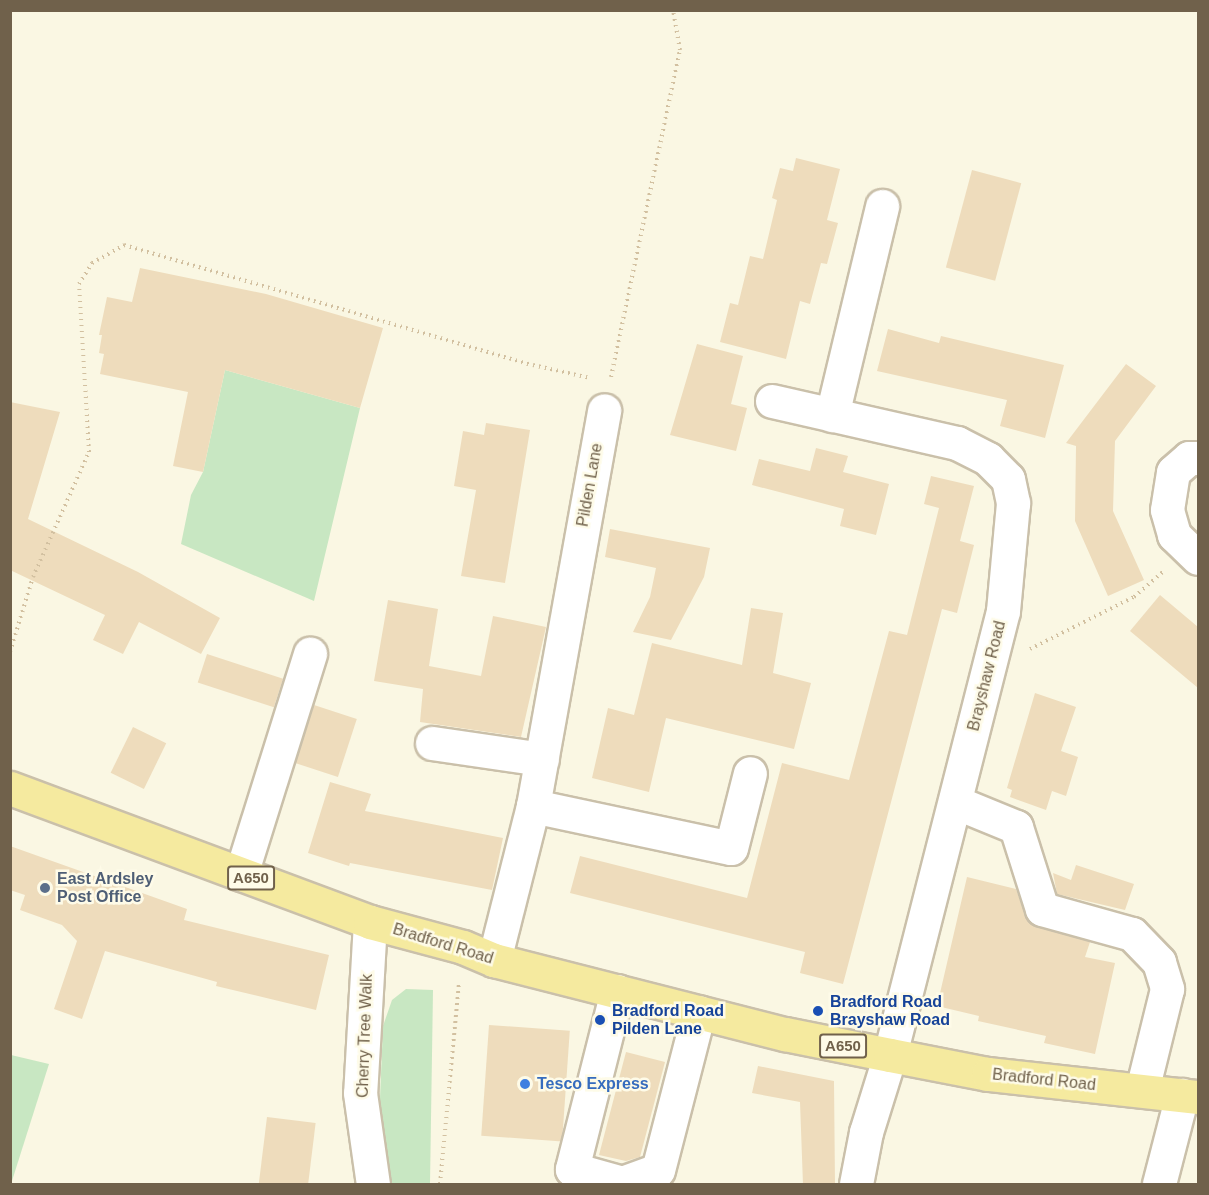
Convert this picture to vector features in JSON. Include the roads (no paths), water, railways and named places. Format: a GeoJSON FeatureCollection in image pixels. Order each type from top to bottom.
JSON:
{"type":"FeatureCollection","features":[{"type":"Feature","properties":{"kind":"main road","name":"Bradford Road"},"geometry":{"type":"LineString","coordinates":[[10,788],[370,922],[463,947],[494,960],[699,1012],[890,1055],[988,1074],[1190,1096]]}},
{"type":"Feature","properties":{"kind":"street"},"geometry":{"type":"LineString","coordinates":[[832,415],[882,206]]}},
{"type":"Feature","properties":{"kind":"street","name":"Pilden Lane"},"geometry":{"type":"LineString","coordinates":[[494,960],[533,806],[607,396]]}},
{"type":"Feature","properties":{"kind":"street","name":"Brayshaw Road"},"geometry":{"type":"LineString","coordinates":[[772,401],[957,443],[988,459],[1008,479],[1013,503],[1004,611],[890,1055]]}},
{"type":"Feature","properties":{"kind":"street"},"geometry":{"type":"LineString","coordinates":[[1194,554],[1174,535],[1167,510],[1173,472],[1189,458],[1198,458]]}},
{"type":"Feature","properties":{"kind":"street"},"geometry":{"type":"LineString","coordinates":[[241,874],[309,654]]}},
{"type":"Feature","properties":{"kind":"street"},"geometry":{"type":"LineString","coordinates":[[432,742],[542,759]]}},
{"type":"Feature","properties":{"kind":"street"},"geometry":{"type":"LineString","coordinates":[[533,806],[731,848],[750,773]]}},
{"type":"Feature","properties":{"kind":"street"},"geometry":{"type":"LineString","coordinates":[[955,802],[1016,827],[1042,909],[1132,934],[1159,962],[1167,989],[1142,1090]]}},
{"type":"Feature","properties":{"kind":"street","name":"Cherry Tree Walk"},"geometry":{"type":"LineString","coordinates":[[370,922],[360,1093],[373,1185]]}},
{"type":"Feature","properties":{"kind":"street"},"geometry":{"type":"LineString","coordinates":[[616,991],[572,1169],[622,1183],[658,1170],[699,1012]]}},
{"type":"Feature","properties":{"kind":"street"},"geometry":{"type":"LineString","coordinates":[[856,1185],[866,1132],[890,1055]]}},
{"type":"Feature","properties":{"kind":"street"},"geometry":{"type":"LineString","coordinates":[[1159,1185],[1190,1096]]}},
{"type":"Feature","properties":{"kind":"place","name":"East Ardsley Post Office"},"geometry":{"type":"Point","coordinates":[45,888]}},
{"type":"Feature","properties":{"kind":"place","name":"Bradford Road Brayshaw Road"},"geometry":{"type":"Point","coordinates":[818,1011]}},
{"type":"Feature","properties":{"kind":"place","name":"Bradford Road Pilden Lane"},"geometry":{"type":"Point","coordinates":[600,1020]}},
{"type":"Feature","properties":{"kind":"place","name":"Tesco Express"},"geometry":{"type":"Point","coordinates":[525,1084]}}]}
